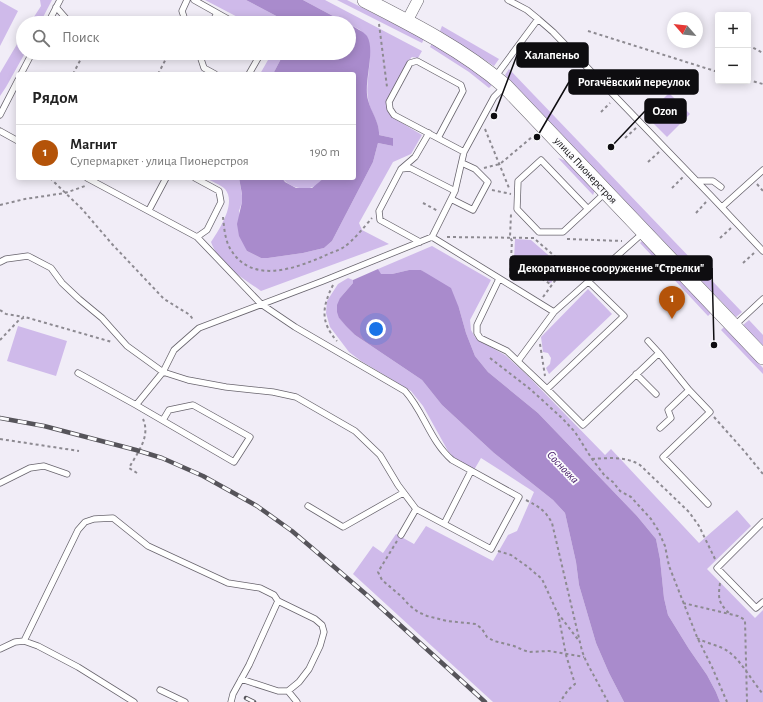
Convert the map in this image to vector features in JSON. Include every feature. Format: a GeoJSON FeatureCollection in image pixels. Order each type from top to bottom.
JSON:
{"type":"FeatureCollection","features":[{"type":"Feature","properties":{"kind":"street","name":"улица Пионерстроя"},"geometry":{"type":"LineString","coordinates":[[365,0],[407,21],[466,56],[500,82],[607,192],[763,357]]}},
{"type":"Feature","properties":{"kind":"street"},"geometry":{"type":"LineString","coordinates":[[407,21],[416,4]]}},
{"type":"Feature","properties":{"kind":"lane"},"geometry":{"type":"LineString","coordinates":[[52,16],[60,0]]}},
{"type":"Feature","properties":{"kind":"lane"},"geometry":{"type":"LineString","coordinates":[[184,16],[182,11],[187,0]]}},
{"type":"Feature","properties":{"kind":"lane"},"geometry":{"type":"LineString","coordinates":[[194,0],[222,16]]}},
{"type":"Feature","properties":{"kind":"lane"},"geometry":{"type":"LineString","coordinates":[[508,0],[527,10],[568,48],[722,207],[761,250]]}},
{"type":"Feature","properties":{"kind":"lane"},"geometry":{"type":"LineString","coordinates":[[56,7],[64,16]]}},
{"type":"Feature","properties":{"kind":"lane"},"geometry":{"type":"LineString","coordinates":[[136,405],[164,372],[174,350],[199,328],[432,237],[455,192],[464,152],[494,97],[500,82],[538,19]]}},
{"type":"Feature","properties":{"kind":"lane"},"geometry":{"type":"LineString","coordinates":[[22,72],[28,60]]}},
{"type":"Feature","properties":{"kind":"lane"},"geometry":{"type":"LineString","coordinates":[[201,60],[204,68],[211,72]]}},
{"type":"Feature","properties":{"kind":"lane"},"geometry":{"type":"LineString","coordinates":[[250,72],[257,60]]}},
{"type":"Feature","properties":{"kind":"lane"},"geometry":{"type":"LineString","coordinates":[[438,138],[463,91],[461,85],[417,61],[410,63],[389,102],[390,109],[394,115],[464,152]]}},
{"type":"Feature","properties":{"kind":"lane"},"geometry":{"type":"LineString","coordinates":[[0,115],[16,84]]}},
{"type":"Feature","properties":{"kind":"lane"},"geometry":{"type":"LineString","coordinates":[[0,131],[16,140]]}},
{"type":"Feature","properties":{"kind":"lane"},"geometry":{"type":"LineString","coordinates":[[420,242],[380,220],[379,211],[401,169],[416,157],[429,133]]}},
{"type":"Feature","properties":{"kind":"lane"},"geometry":{"type":"LineString","coordinates":[[588,210],[541,160],[518,181],[517,209],[538,232],[563,232],[588,210],[607,192]]}},
{"type":"Feature","properties":{"kind":"lane"},"geometry":{"type":"LineString","coordinates":[[451,199],[473,210],[488,182],[475,169],[462,162]]}},
{"type":"Feature","properties":{"kind":"lane"},"geometry":{"type":"LineString","coordinates":[[401,169],[410,168],[455,192]]}},
{"type":"Feature","properties":{"kind":"lane"},"geometry":{"type":"LineString","coordinates":[[722,207],[763,170]]}},
{"type":"Feature","properties":{"kind":"lane"},"geometry":{"type":"LineString","coordinates":[[0,262],[6,259],[28,256],[51,268],[62,283],[102,318],[127,346],[164,372],[188,380],[226,388],[273,392],[296,397],[355,431],[380,455],[403,493],[416,509],[491,549],[519,497],[471,471],[444,454],[434,440],[414,401],[405,391],[295,327],[261,304],[198,237],[91,180]]}},
{"type":"Feature","properties":{"kind":"lane"},"geometry":{"type":"LineString","coordinates":[[149,210],[165,180]]}},
{"type":"Feature","properties":{"kind":"lane"},"geometry":{"type":"LineString","coordinates":[[198,237],[207,230],[221,202],[219,191],[199,180]]}},
{"type":"Feature","properties":{"kind":"lane"},"geometry":{"type":"LineString","coordinates":[[697,181],[713,181],[721,187]]}},
{"type":"Feature","properties":{"kind":"lane"},"geometry":{"type":"LineString","coordinates":[[518,360],[554,312],[645,232]]}},
{"type":"Feature","properties":{"kind":"lane"},"geometry":{"type":"LineString","coordinates":[[432,237],[554,312]]}},
{"type":"Feature","properties":{"kind":"lane"},"geometry":{"type":"LineString","coordinates":[[499,279],[477,325],[477,333],[480,338],[507,351],[518,360],[583,425],[659,353]]}},
{"type":"Feature","properties":{"kind":"lane"},"geometry":{"type":"LineString","coordinates":[[547,388],[624,316],[592,280]]}},
{"type":"Feature","properties":{"kind":"lane"},"geometry":{"type":"LineString","coordinates":[[734,326],[762,302]]}},
{"type":"Feature","properties":{"kind":"lane"},"geometry":{"type":"LineString","coordinates":[[648,342],[710,412],[663,457],[708,504]]}},
{"type":"Feature","properties":{"kind":"lane"},"geometry":{"type":"LineString","coordinates":[[78,373],[163,420],[234,462],[250,437],[193,405],[169,410],[163,420]]}},
{"type":"Feature","properties":{"kind":"lane"},"geometry":{"type":"LineString","coordinates":[[636,374],[656,394]]}},
{"type":"Feature","properties":{"kind":"lane"},"geometry":{"type":"LineString","coordinates":[[660,428],[671,418],[668,410],[689,390]]}},
{"type":"Feature","properties":{"kind":"lane"},"geometry":{"type":"LineString","coordinates":[[0,483],[30,468],[44,466],[67,474]]}},
{"type":"Feature","properties":{"kind":"lane"},"geometry":{"type":"LineString","coordinates":[[444,524],[471,471]]}},
{"type":"Feature","properties":{"kind":"lane"},"geometry":{"type":"LineString","coordinates":[[308,506],[343,527],[403,493]]}},
{"type":"Feature","properties":{"kind":"lane"},"geometry":{"type":"LineString","coordinates":[[401,535],[416,509]]}},
{"type":"Feature","properties":{"kind":"lane"},"geometry":{"type":"LineString","coordinates":[[24,641],[78,530],[85,522],[94,519],[113,518],[148,546],[228,583],[260,588],[274,595],[278,601],[315,619],[322,625],[324,632],[320,646],[309,669],[299,682],[288,691],[278,691],[241,679]]}},
{"type":"Feature","properties":{"kind":"lane"},"geometry":{"type":"LineString","coordinates":[[763,522],[717,568],[756,608],[763,602]]}},
{"type":"Feature","properties":{"kind":"lane"},"geometry":{"type":"LineString","coordinates":[[231,702],[233,694],[249,665],[278,601]]}},
{"type":"Feature","properties":{"kind":"lane"},"geometry":{"type":"LineString","coordinates":[[0,648],[15,642],[24,641],[38,646],[78,667],[134,702]]}},
{"type":"Feature","properties":{"kind":"lane"},"geometry":{"type":"LineString","coordinates":[[160,690],[184,702]]}},
{"type":"Feature","properties":{"kind":"lane"},"geometry":{"type":"LineString","coordinates":[[288,691],[297,702]]}},
{"type":"Feature","properties":{"kind":"path"},"geometry":{"type":"LineString","coordinates":[[379,24],[389,102]]}},
{"type":"Feature","properties":{"kind":"path"},"geometry":{"type":"LineString","coordinates":[[588,31],[715,71]]}},
{"type":"Feature","properties":{"kind":"path"},"geometry":{"type":"LineString","coordinates":[[751,47],[763,53]]}},
{"type":"Feature","properties":{"kind":"path"},"geometry":{"type":"LineString","coordinates":[[554,62],[568,48]]}},
{"type":"Feature","properties":{"kind":"path"},"geometry":{"type":"LineString","coordinates":[[74,72],[80,60]]}},
{"type":"Feature","properties":{"kind":"path"},"geometry":{"type":"LineString","coordinates":[[159,72],[165,60]]}},
{"type":"Feature","properties":{"kind":"path"},"geometry":{"type":"LineString","coordinates":[[579,89],[594,75]]}},
{"type":"Feature","properties":{"kind":"path"},"geometry":{"type":"LineString","coordinates":[[751,81],[763,84]]}},
{"type":"Feature","properties":{"kind":"path"},"geometry":{"type":"LineString","coordinates":[[601,112],[616,98]]}},
{"type":"Feature","properties":{"kind":"path"},"geometry":{"type":"LineString","coordinates":[[481,121],[512,194],[511,200]]}},
{"type":"Feature","properties":{"kind":"path"},"geometry":{"type":"LineString","coordinates":[[625,138],[641,123]]}},
{"type":"Feature","properties":{"kind":"path"},"geometry":{"type":"LineString","coordinates":[[475,169],[500,164],[532,136]]}},
{"type":"Feature","properties":{"kind":"path"},"geometry":{"type":"LineString","coordinates":[[648,162],[664,147]]}},
{"type":"Feature","properties":{"kind":"path"},"geometry":{"type":"LineString","coordinates":[[672,188],[688,172]]}},
{"type":"Feature","properties":{"kind":"path"},"geometry":{"type":"LineString","coordinates":[[52,180],[164,299],[190,315],[199,328]]}},
{"type":"Feature","properties":{"kind":"path"},"geometry":{"type":"LineString","coordinates":[[0,205],[25,199],[65,193],[96,183]]}},
{"type":"Feature","properties":{"kind":"path"},"geometry":{"type":"LineString","coordinates":[[485,188],[512,194]]}},
{"type":"Feature","properties":{"kind":"path"},"geometry":{"type":"LineString","coordinates":[[696,212],[712,197]]}},
{"type":"Feature","properties":{"kind":"path"},"geometry":{"type":"LineString","coordinates":[[221,202],[225,230],[230,249],[242,263],[260,271],[284,270],[304,265],[345,246],[379,211]]}},
{"type":"Feature","properties":{"kind":"path"},"geometry":{"type":"LineString","coordinates":[[423,203],[444,214]]}},
{"type":"Feature","properties":{"kind":"path"},"geometry":{"type":"LineString","coordinates":[[510,286],[512,241],[510,237],[511,212]]}},
{"type":"Feature","properties":{"kind":"path"},"geometry":{"type":"LineString","coordinates":[[720,238],[737,223]]}},
{"type":"Feature","properties":{"kind":"path"},"geometry":{"type":"LineString","coordinates":[[535,238],[566,266],[592,280]]}},
{"type":"Feature","properties":{"kind":"path"},"geometry":{"type":"LineString","coordinates":[[743,263],[761,250]]}},
{"type":"Feature","properties":{"kind":"path"},"geometry":{"type":"LineString","coordinates":[[511,260],[552,285]]}},
{"type":"Feature","properties":{"kind":"path"},"geometry":{"type":"LineString","coordinates":[[539,303],[566,266]]}},
{"type":"Feature","properties":{"kind":"path"},"geometry":{"type":"LineString","coordinates":[[335,276],[333,285],[326,299],[324,310],[330,333],[339,343]]}},
{"type":"Feature","properties":{"kind":"path"},"geometry":{"type":"LineString","coordinates":[[0,310],[6,314],[25,317],[127,346]]}},
{"type":"Feature","properties":{"kind":"path"},"geometry":{"type":"LineString","coordinates":[[0,340],[19,320],[25,317]]}},
{"type":"Feature","properties":{"kind":"path"},"geometry":{"type":"LineString","coordinates":[[538,334],[547,388]]}},
{"type":"Feature","properties":{"kind":"path"},"geometry":{"type":"LineString","coordinates":[[490,358],[530,389],[562,418],[575,432],[605,476],[613,482],[620,491],[631,497],[636,502],[658,530],[665,546],[682,602],[727,702]]}},
{"type":"Feature","properties":{"kind":"path"},"geometry":{"type":"LineString","coordinates":[[710,412],[763,474]]}},
{"type":"Feature","properties":{"kind":"path"},"geometry":{"type":"LineString","coordinates":[[137,473],[129,468],[146,435],[146,425]]}},
{"type":"Feature","properties":{"kind":"path"},"geometry":{"type":"LineString","coordinates":[[0,439],[79,452]]}},
{"type":"Feature","properties":{"kind":"path"},"geometry":{"type":"LineString","coordinates":[[592,459],[619,458],[630,460],[640,465],[689,512],[704,536],[716,560],[717,568],[720,574],[719,599],[724,609],[730,614]]}},
{"type":"Feature","properties":{"kind":"path"},"geometry":{"type":"LineString","coordinates":[[519,497],[540,507],[547,514],[552,523],[584,657],[608,702]]}},
{"type":"Feature","properties":{"kind":"path"},"geometry":{"type":"LineString","coordinates":[[401,535],[378,572],[382,580],[418,612],[447,621],[476,624],[482,629],[487,637],[494,641],[514,646],[529,652],[549,651],[584,657]]}},
{"type":"Feature","properties":{"kind":"path"},"geometry":{"type":"LineString","coordinates":[[491,549],[511,555],[542,579],[558,612],[580,643]]}},
{"type":"Feature","properties":{"kind":"path"},"geometry":{"type":"LineString","coordinates":[[682,602],[686,605],[738,616],[745,620],[747,702]]}},
{"type":"Feature","properties":{"kind":"path"},"geometry":{"type":"LineString","coordinates":[[558,612],[566,655],[575,684],[568,690],[560,702]]}},
{"type":"Feature","properties":{"kind":"path"},"geometry":{"type":"LineString","coordinates":[[697,638],[729,652],[741,664],[763,694]]}},
{"type":"Feature","properties":{"kind":"shaded area"},"geometry":{"type":"Polygon","coordinates":[[[40,0],[52,0],[44,16],[35,16],[41,6],[40,0]]]}},
{"type":"Feature","properties":{"kind":"shaded area"},"geometry":{"type":"Polygon","coordinates":[[[205,0],[246,0],[276,16],[236,16],[205,0]]]}},
{"type":"Feature","properties":{"kind":"shaded area"},"geometry":{"type":"Polygon","coordinates":[[[303,0],[325,0],[355,16],[333,16],[303,0]]]}},
{"type":"Feature","properties":{"kind":"shaded area"},"geometry":{"type":"Polygon","coordinates":[[[337,0],[347,0],[424,39],[422,43],[337,0]]]}},
{"type":"Feature","properties":{"kind":"shaded area"},"geometry":{"type":"Polygon","coordinates":[[[0,1],[18,11],[0,46],[0,1]]]}},
{"type":"Feature","properties":{"kind":"shaded area"},"geometry":{"type":"Polygon","coordinates":[[[356,16],[422,51],[418,58],[412,57],[409,60],[387,101],[387,109],[392,117],[422,135],[411,154],[393,162],[359,223],[362,230],[389,244],[261,291],[232,270],[220,258],[211,242],[226,216],[229,202],[225,189],[210,180],[239,180],[242,202],[239,211],[247,251],[261,258],[303,253],[324,248],[332,241],[373,162],[378,143],[393,146],[393,138],[379,135],[378,126],[370,107],[367,90],[370,62],[369,44],[366,37],[356,28],[356,16]]]}},
{"type":"Feature","properties":{"kind":"shaded area"},"geometry":{"type":"Polygon","coordinates":[[[442,26],[499,59],[494,66],[440,31],[442,26]]]}},
{"type":"Feature","properties":{"kind":"shaded area"},"geometry":{"type":"Polygon","coordinates":[[[432,43],[471,68],[492,85],[489,88],[469,72],[430,47],[432,43]]]}},
{"type":"Feature","properties":{"kind":"shaded area"},"geometry":{"type":"Polygon","coordinates":[[[16,46],[16,60],[21,60],[0,96],[0,73],[16,46]]]}},
{"type":"Feature","properties":{"kind":"shaded area"},"geometry":{"type":"Polygon","coordinates":[[[268,60],[280,60],[274,72],[261,72],[268,60]]]}},
{"type":"Feature","properties":{"kind":"shaded area"},"geometry":{"type":"Polygon","coordinates":[[[509,69],[742,312],[736,317],[505,75],[509,69]]]}},
{"type":"Feature","properties":{"kind":"shaded area"},"geometry":{"type":"Polygon","coordinates":[[[669,93],[690,114],[667,137],[646,116],[669,93]]]}},
{"type":"Feature","properties":{"kind":"shaded area"},"geometry":{"type":"Polygon","coordinates":[[[558,158],[569,162],[595,190],[593,195],[558,158]]]}},
{"type":"Feature","properties":{"kind":"shaded area"},"geometry":{"type":"Polygon","coordinates":[[[284,180],[322,180],[315,186],[309,188],[297,188],[284,180]]]}},
{"type":"Feature","properties":{"kind":"shaded area"},"geometry":{"type":"Polygon","coordinates":[[[515,239],[531,240],[562,267],[551,283],[514,260],[515,239]]]}},
{"type":"Feature","properties":{"kind":"shaded area"},"geometry":{"type":"Polygon","coordinates":[[[643,240],[711,313],[708,316],[640,243],[643,240]]]}},
{"type":"Feature","properties":{"kind":"shaded area"},"geometry":{"type":"Polygon","coordinates":[[[432,246],[491,280],[470,320],[471,330],[475,337],[505,355],[527,375],[605,455],[611,449],[699,543],[737,510],[751,526],[707,569],[755,618],[763,610],[763,702],[720,702],[707,675],[668,615],[664,598],[660,559],[656,539],[637,516],[538,413],[488,372],[475,356],[466,333],[459,308],[429,276],[421,270],[380,274],[378,269],[432,246]]]}},
{"type":"Feature","properties":{"kind":"shaded area"},"geometry":{"type":"Polygon","coordinates":[[[348,278],[353,280],[353,283],[340,298],[339,318],[355,335],[422,380],[442,405],[494,453],[553,500],[565,513],[576,562],[579,585],[596,643],[624,702],[493,702],[353,574],[373,546],[383,553],[396,534],[414,544],[426,526],[493,561],[508,535],[517,531],[534,492],[481,458],[474,470],[457,461],[448,451],[423,406],[411,391],[361,361],[349,352],[330,327],[326,313],[327,301],[338,284],[348,278]]]}},
{"type":"Feature","properties":{"kind":"shaded area"},"geometry":{"type":"Polygon","coordinates":[[[588,289],[612,314],[549,374],[546,368],[550,364],[551,358],[548,353],[543,352],[541,337],[588,289]]]}},
{"type":"Feature","properties":{"kind":"shaded area"},"geometry":{"type":"Polygon","coordinates":[[[749,320],[763,335],[763,346],[743,325],[749,320]]]}},
{"type":"Feature","properties":{"kind":"shaded area"},"geometry":{"type":"Polygon","coordinates":[[[18,326],[67,341],[56,376],[7,361],[18,326]]]}},
{"type":"Feature","properties":{"kind":"shaded area"},"geometry":{"type":"Polygon","coordinates":[[[724,327],[763,368],[763,374],[721,330],[724,327]]]}},
{"type":"Feature","properties":{"kind":"water"},"geometry":{"type":"Polygon","coordinates":[[[246,0],[303,0],[333,16],[276,16],[246,0]]]}},
{"type":"Feature","properties":{"kind":"water"},"geometry":{"type":"Polygon","coordinates":[[[356,28],[361,31],[367,36],[370,50],[367,85],[369,104],[377,122],[379,135],[393,138],[393,146],[378,143],[373,162],[332,241],[324,248],[303,253],[261,258],[247,251],[239,236],[237,224],[242,202],[239,180],[284,180],[296,188],[312,188],[322,180],[356,180],[356,72],[274,72],[280,60],[356,60],[356,28]]]}},
{"type":"Feature","properties":{"kind":"water","name":"Сосновка"},"geometry":{"type":"Polygon","coordinates":[[[378,269],[381,274],[421,270],[451,288],[475,356],[488,372],[538,413],[637,516],[656,539],[660,559],[664,598],[668,615],[707,675],[720,702],[624,702],[596,643],[579,585],[576,562],[565,513],[553,500],[494,453],[442,405],[422,380],[355,335],[339,318],[337,305],[340,298],[353,283],[353,280],[378,269]]]}},
{"type":"Feature","properties":{"kind":"railway"},"geometry":{"type":"LineString","coordinates":[[0,418],[44,426],[162,458],[203,476],[257,506],[292,531],[318,553],[368,596],[485,702]]}},
{"type":"Feature","properties":{"kind":"railway"},"geometry":{"type":"LineString","coordinates":[[246,698],[254,702]]}},
{"type":"Feature","properties":{"kind":"place","name":"Халапеньо"},"geometry":{"type":"Point","coordinates":[494,116]}},
{"type":"Feature","properties":{"kind":"place","name":"Рогачёвский переулок"},"geometry":{"type":"Point","coordinates":[537,137]}},
{"type":"Feature","properties":{"kind":"place","name":"Ozon"},"geometry":{"type":"Point","coordinates":[611,147]}},
{"type":"Feature","properties":{"kind":"place","name":"Магнит"},"geometry":{"type":"Point","coordinates":[672,319]}},
{"type":"Feature","properties":{"kind":"place","name":"Декоративное сооружение \"Стрелки\""},"geometry":{"type":"Point","coordinates":[714,345]}}]}
